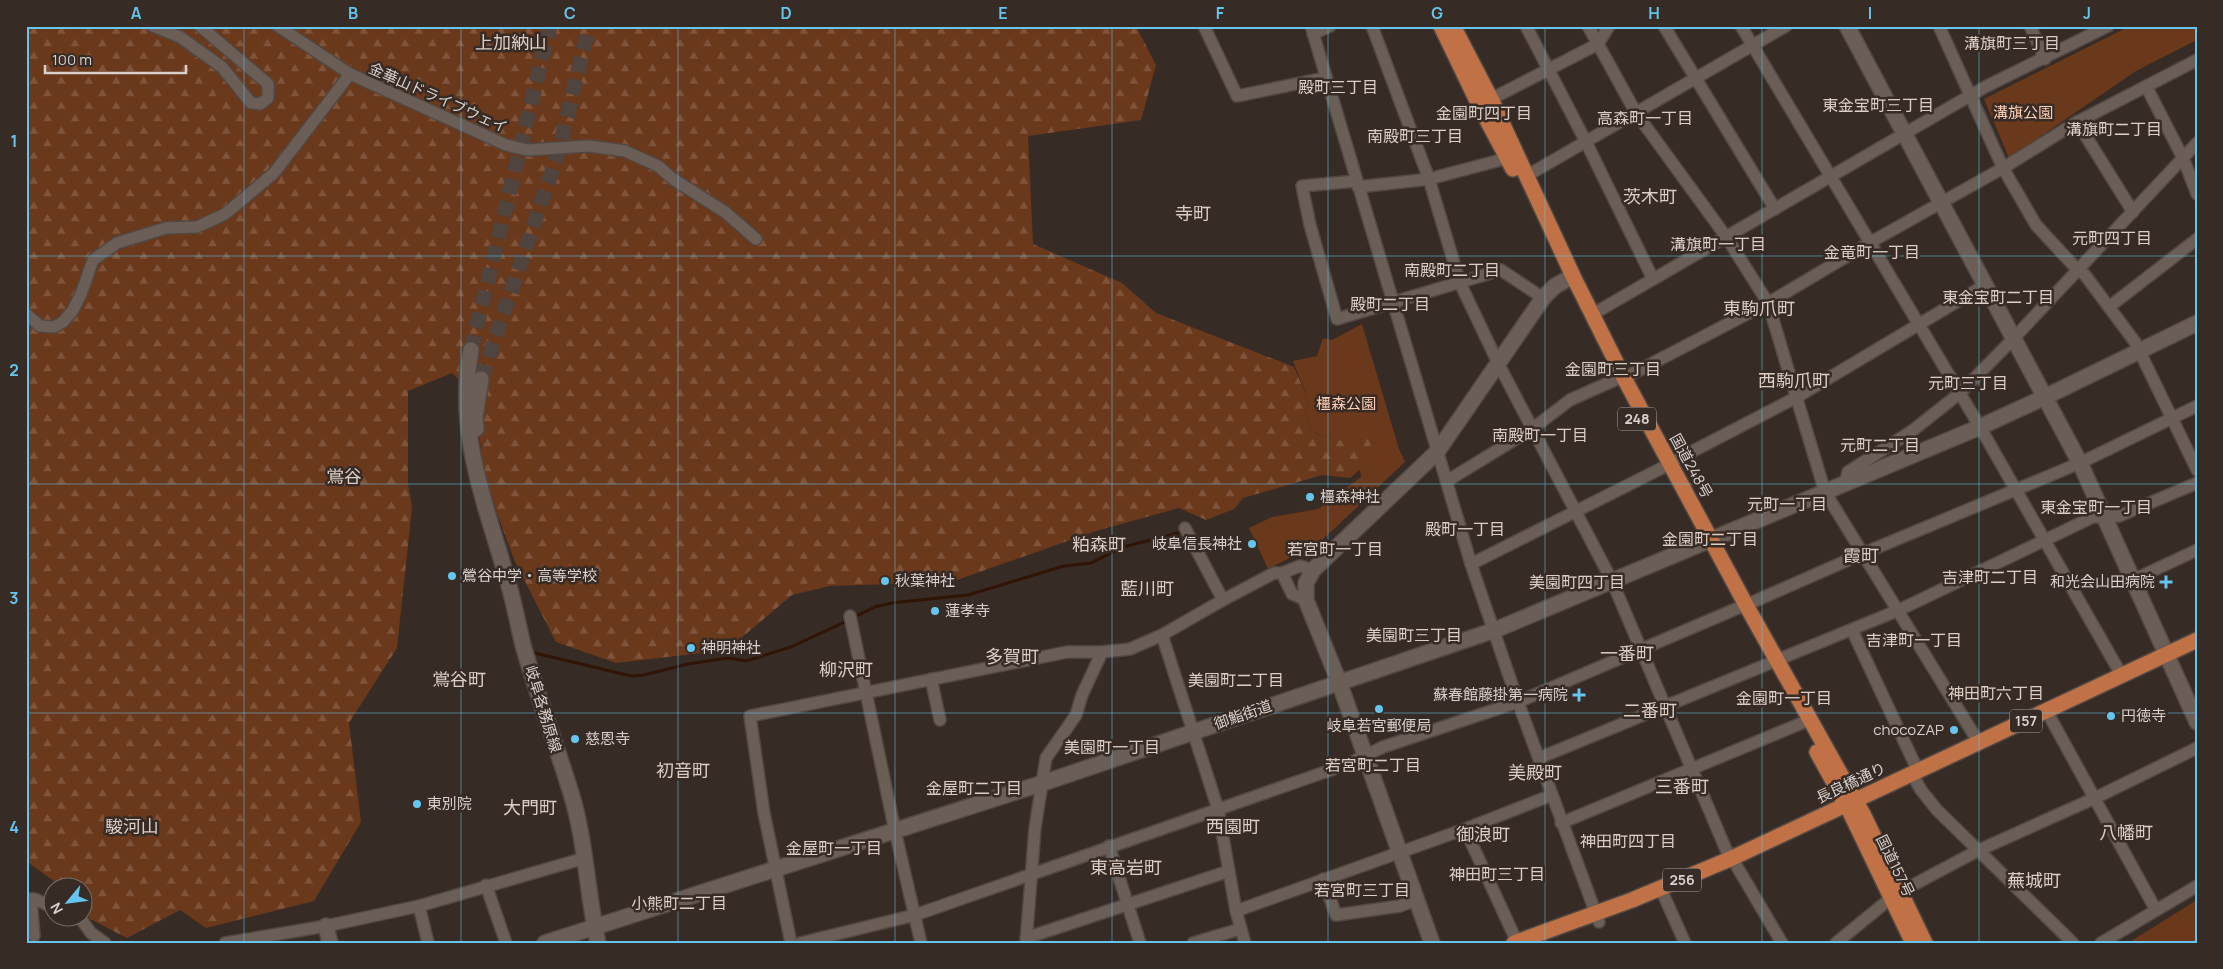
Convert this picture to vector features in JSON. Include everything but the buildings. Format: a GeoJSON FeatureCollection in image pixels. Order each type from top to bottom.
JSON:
{"type":"FeatureCollection","features":[{"type":"Feature","properties":{"kind":"highway","name":"国道248号"},"geometry":{"type":"LineString","coordinates":[[1441,26],[1479,105],[1570,277],[1620,378],[1742,607],[1852,806]]}},
{"type":"Feature","properties":{"kind":"highway","name":"国道248号"},"geometry":{"type":"LineString","coordinates":[[1453,26],[1528,175],[1570,277],[1593,314],[1620,378]]}},
{"type":"Feature","properties":{"kind":"highway","name":"長良橋通り"},"geometry":{"type":"LineString","coordinates":[[1516,942],[1664,896],[1917,776],[2051,719],[2169,658],[2197,640]]}},
{"type":"Feature","properties":{"kind":"highway","name":"長良橋通り"},"geometry":{"type":"LineString","coordinates":[[1917,776],[1979,743],[2122,676],[2169,658],[2197,650]]}},
{"type":"Feature","properties":{"kind":"highway","name":"国道248号"},"geometry":{"type":"LineString","coordinates":[[1773,662],[1802,723],[1852,806]]}},
{"type":"Feature","properties":{"kind":"highway","name":"国道157号"},"geometry":{"type":"LineString","coordinates":[[1852,806],[1896,895],[1925,943]]}},
{"type":"Feature","properties":{"kind":"highway","name":"長良橋通り"},"geometry":{"type":"LineString","coordinates":[[1538,943],[1733,862]]}},
{"type":"Feature","properties":{"kind":"highway","name":"国道157号"},"geometry":{"type":"LineString","coordinates":[[1896,895],[1913,943]]}},
{"type":"Feature","properties":{"kind":"street"},"geometry":{"type":"LineString","coordinates":[[153,26],[180,37],[222,67],[251,103],[260,104],[268,98],[268,84],[200,26]]}},
{"type":"Feature","properties":{"kind":"street","name":"金華山ドライブウェイ"},"geometry":{"type":"LineString","coordinates":[[278,26],[350,74],[506,145],[528,150],[589,146],[625,151],[643,158],[658,166],[673,179],[725,212],[756,239]]}},
{"type":"Feature","properties":{"kind":"street"},"geometry":{"type":"LineString","coordinates":[[1204,26],[1237,96],[1325,78]]}},
{"type":"Feature","properties":{"kind":"street"},"geometry":{"type":"LineString","coordinates":[[1330,26],[1312,30],[1392,302],[1472,564],[1518,702],[1597,918]]}},
{"type":"Feature","properties":{"kind":"street"},"geometry":{"type":"LineString","coordinates":[[1372,26],[1429,179],[1460,283],[1498,364],[1612,581],[1691,769],[1733,862],[1782,943]]}},
{"type":"Feature","properties":{"kind":"street"},"geometry":{"type":"LineString","coordinates":[[1526,26],[1586,142],[1653,279]]}},
{"type":"Feature","properties":{"kind":"street"},"geometry":{"type":"LineString","coordinates":[[1588,26],[1636,113],[1727,238],[1768,303],[1825,492],[1979,743]]}},
{"type":"Feature","properties":{"kind":"street"},"geometry":{"type":"LineString","coordinates":[[1491,99],[1598,44],[1609,26]]}},
{"type":"Feature","properties":{"kind":"street"},"geometry":{"type":"LineString","coordinates":[[1664,26],[1775,210]]}},
{"type":"Feature","properties":{"kind":"street"},"geometry":{"type":"LineString","coordinates":[[1741,26],[1980,426],[2122,676]]}},
{"type":"Feature","properties":{"kind":"street"},"geometry":{"type":"LineString","coordinates":[[1528,175],[1786,26]]}},
{"type":"Feature","properties":{"kind":"street"},"geometry":{"type":"LineString","coordinates":[[1847,26],[2080,463],[2197,722]]}},
{"type":"Feature","properties":{"kind":"street"},"geometry":{"type":"LineString","coordinates":[[1939,26],[2004,168],[2036,225],[2085,275],[2135,342],[2197,470]]}},
{"type":"Feature","properties":{"kind":"street"},"geometry":{"type":"LineString","coordinates":[[2030,26],[2045,59]]}},
{"type":"Feature","properties":{"kind":"street"},"geometry":{"type":"LineString","coordinates":[[1593,314],[1970,96],[2108,26]]}},
{"type":"Feature","properties":{"kind":"street"},"geometry":{"type":"LineString","coordinates":[[1448,481],[1532,429],[1570,400],[1620,378],[1768,303],[1871,242],[2004,168],[2077,122],[2197,60]]}},
{"type":"Feature","properties":{"kind":"street","name":"金華山ドライブウェイ"},"geometry":{"type":"LineString","coordinates":[[26,314],[40,326],[54,327],[64,322],[81,294],[93,260],[117,243],[166,228],[197,227],[226,214],[274,173],[350,74]]}},
{"type":"Feature","properties":{"kind":"street"},"geometry":{"type":"LineString","coordinates":[[2146,86],[2183,158],[2197,194]]}},
{"type":"Feature","properties":{"kind":"street"},"geometry":{"type":"LineString","coordinates":[[2077,122],[2133,212]]}},
{"type":"Feature","properties":{"kind":"street","name":"御鮨街道"},"geometry":{"type":"LineString","coordinates":[[545,943],[596,935],[776,869],[1043,783],[1495,630],[1845,483],[1848,472],[1912,431],[1960,394],[2014,340],[2197,143]]}},
{"type":"Feature","properties":{"kind":"street"},"geometry":{"type":"LineString","coordinates":[[1508,158],[1429,179],[1302,186],[1310,225],[1337,319],[1501,270],[1543,298]]}},
{"type":"Feature","properties":{"kind":"street"},"geometry":{"type":"LineString","coordinates":[[2108,307],[2197,239]]}},
{"type":"Feature","properties":{"kind":"street"},"geometry":{"type":"LineString","coordinates":[[1432,943],[1339,682],[1306,600],[1306,583],[1312,570],[1437,452],[1543,298],[1555,286],[1570,277]]}},
{"type":"Feature","properties":{"kind":"street"},"geometry":{"type":"LineString","coordinates":[[1472,564],[1797,397],[1985,285]]}},
{"type":"Feature","properties":{"kind":"street"},"geometry":{"type":"LineString","coordinates":[[1845,483],[2045,398],[2197,323]]}},
{"type":"Feature","properties":{"kind":"street","name":"岐阜各務原線"},"geometry":{"type":"LineString","coordinates":[[471,350],[466,376],[466,406],[477,478],[487,516],[506,573],[523,646],[572,795],[585,858],[596,935]]}},
{"type":"Feature","properties":{"kind":"street","name":"岐阜各務原線"},"geometry":{"type":"LineString","coordinates":[[477,478],[476,417],[482,379]]}},
{"type":"Feature","properties":{"kind":"street"},"geometry":{"type":"LineString","coordinates":[[800,943],[915,915],[1348,764],[1383,747],[1518,702],[1864,553],[2080,463],[2197,406]]}},
{"type":"Feature","properties":{"kind":"street"},"geometry":{"type":"LineString","coordinates":[[1539,758],[1899,610],[1986,570],[2093,517],[2118,516],[2197,483]]}},
{"type":"Feature","properties":{"kind":"street"},"geometry":{"type":"LineString","coordinates":[[1185,528],[1223,600]]}},
{"type":"Feature","properties":{"kind":"street"},"geometry":{"type":"LineString","coordinates":[[2133,580],[2197,550]]}},
{"type":"Feature","properties":{"kind":"street"},"geometry":{"type":"LineString","coordinates":[[791,943],[764,813],[750,716],[1067,652],[1102,652],[1130,649],[1162,635],[1274,573],[1282,573],[1300,566],[1312,570]]}},
{"type":"Feature","properties":{"kind":"street"},"geometry":{"type":"LineString","coordinates":[[1282,573],[1292,594],[1306,600]]}},
{"type":"Feature","properties":{"kind":"street"},"geometry":{"type":"LineString","coordinates":[[850,616],[894,831],[921,943]]}},
{"type":"Feature","properties":{"kind":"street"},"geometry":{"type":"LineString","coordinates":[[1852,630],[1917,776],[1921,790],[1978,851],[2073,943]]}},
{"type":"Feature","properties":{"kind":"street"},"geometry":{"type":"LineString","coordinates":[[1162,635],[1218,809],[1236,911],[1245,943]]}},
{"type":"Feature","properties":{"kind":"street"},"geometry":{"type":"LineString","coordinates":[[1102,652],[1082,694],[1076,715],[1046,758],[1034,828],[1026,940],[1127,903],[1228,870]]}},
{"type":"Feature","properties":{"kind":"street"},"geometry":{"type":"LineString","coordinates":[[931,679],[940,720]]}},
{"type":"Feature","properties":{"kind":"street"},"geometry":{"type":"LineString","coordinates":[[2051,719],[2156,910]]}},
{"type":"Feature","properties":{"kind":"street"},"geometry":{"type":"LineString","coordinates":[[1561,823],[1802,723]]}},
{"type":"Feature","properties":{"kind":"street"},"geometry":{"type":"LineString","coordinates":[[1836,943],[1896,895],[1978,851],[2197,748]]}},
{"type":"Feature","properties":{"kind":"street"},"geometry":{"type":"LineString","coordinates":[[1236,911],[1552,796]]}},
{"type":"Feature","properties":{"kind":"street"},"geometry":{"type":"LineString","coordinates":[[1465,829],[1516,942]]}},
{"type":"Feature","properties":{"kind":"street"},"geometry":{"type":"LineString","coordinates":[[1109,846],[1140,943]]}},
{"type":"Feature","properties":{"kind":"street"},"geometry":{"type":"LineString","coordinates":[[225,943],[326,926],[419,906],[486,885],[585,858]]}},
{"type":"Feature","properties":{"kind":"street"},"geometry":{"type":"LineString","coordinates":[[1323,879],[1336,915],[1400,906],[1416,900]]}},
{"type":"Feature","properties":{"kind":"street"},"geometry":{"type":"LineString","coordinates":[[486,885],[506,943]]}},
{"type":"Feature","properties":{"kind":"street"},"geometry":{"type":"LineString","coordinates":[[2101,943],[2197,886]]}},
{"type":"Feature","properties":{"kind":"street"},"geometry":{"type":"LineString","coordinates":[[1664,896],[1685,943]]}},
{"type":"Feature","properties":{"kind":"street"},"geometry":{"type":"LineString","coordinates":[[34,936],[28,899],[42,904]]}},
{"type":"Feature","properties":{"kind":"street"},"geometry":{"type":"LineString","coordinates":[[419,906],[428,943]]}},
{"type":"Feature","properties":{"kind":"street"},"geometry":{"type":"LineString","coordinates":[[86,926],[101,942]]}},
{"type":"Feature","properties":{"kind":"street"},"geometry":{"type":"LineString","coordinates":[[326,926],[330,943]]}},
{"type":"Feature","properties":{"kind":"street"},"geometry":{"type":"LineString","coordinates":[[1193,943],[1240,930]]}},
{"type":"Feature","properties":{"kind":"green space"},"geometry":{"type":"Polygon","coordinates":[[[26,26],[1136,26],[1156,65],[1141,120],[1028,136],[1033,244],[1122,283],[1156,313],[1294,367],[1308,399],[1305,415],[1312,431],[1335,441],[1372,436],[1367,463],[1350,478],[1322,475],[1243,498],[1234,509],[1206,520],[1179,508],[1096,531],[951,582],[830,586],[792,595],[727,650],[616,663],[556,642],[515,562],[484,478],[475,394],[452,373],[408,391],[408,484],[412,507],[397,648],[349,723],[361,822],[314,901],[206,928],[180,910],[127,938],[92,920],[92,876],[47,876],[26,861],[26,26]]]}},
{"type":"Feature","properties":{"kind":"green space","name":"溝旗公園"},"geometry":{"type":"Polygon","coordinates":[[[2130,26],[2197,26],[2197,40],[2136,71],[2009,158],[1984,99],[2130,26]]]}},
{"type":"Feature","properties":{"kind":"green space","name":"橿森公園"},"geometry":{"type":"Polygon","coordinates":[[[1362,324],[1399,449],[1405,462],[1319,543],[1268,569],[1249,528],[1272,517],[1318,509],[1361,477],[1357,444],[1335,441],[1312,431],[1305,415],[1308,399],[1293,361],[1317,356],[1323,338],[1332,340],[1362,324]]]}},
{"type":"Feature","properties":{"kind":"green space"},"geometry":{"type":"Polygon","coordinates":[[[2197,900],[2197,943],[2128,943],[2197,900]]]}},
{"type":"Feature","properties":{"kind":"waterway"},"geometry":{"type":"LineString","coordinates":[[854,617],[875,607],[891,603],[968,595],[1064,566],[1091,563],[1123,547],[1178,533]]}},
{"type":"Feature","properties":{"kind":"waterway"},"geometry":{"type":"LineString","coordinates":[[535,653],[631,676],[644,675],[688,664],[728,658],[746,661],[791,647],[849,620]]}},
{"type":"Feature","properties":{"kind":"tunnel"},"geometry":{"type":"LineString","coordinates":[[471,350],[550,26]]}},
{"type":"Feature","properties":{"kind":"tunnel"},"geometry":{"type":"LineString","coordinates":[[481,379],[558,154],[589,26]]}},
{"type":"Feature","properties":{"kind":"place","name":"橿森神社"},"geometry":{"type":"Point","coordinates":[1310,497]}},
{"type":"Feature","properties":{"kind":"place","name":"岐阜信長神社"},"geometry":{"type":"Point","coordinates":[1252,544]}},
{"type":"Feature","properties":{"kind":"place","name":"鶯谷中学・高等学校"},"geometry":{"type":"Point","coordinates":[452,576]}},
{"type":"Feature","properties":{"kind":"place","name":"秋葉神社"},"geometry":{"type":"Point","coordinates":[885,581]}},
{"type":"Feature","properties":{"kind":"place","name":"和光会山田病院"},"geometry":{"type":"Point","coordinates":[2166,582]}},
{"type":"Feature","properties":{"kind":"place","name":"蓮孝寺"},"geometry":{"type":"Point","coordinates":[935,611]}},
{"type":"Feature","properties":{"kind":"place","name":"神明神社"},"geometry":{"type":"Point","coordinates":[691,648]}},
{"type":"Feature","properties":{"kind":"place","name":"蘇春館藤掛第一病院"},"geometry":{"type":"Point","coordinates":[1579,695]}},
{"type":"Feature","properties":{"kind":"place","name":"岐阜若宮郵便局"},"geometry":{"type":"Point","coordinates":[1379,709]}},
{"type":"Feature","properties":{"kind":"place","name":"円徳寺"},"geometry":{"type":"Point","coordinates":[2111,716]}},
{"type":"Feature","properties":{"kind":"place","name":"chocoZAP"},"geometry":{"type":"Point","coordinates":[1954,730]}},
{"type":"Feature","properties":{"kind":"place","name":"慈恩寺"},"geometry":{"type":"Point","coordinates":[575,739]}},
{"type":"Feature","properties":{"kind":"place","name":"東別院"},"geometry":{"type":"Point","coordinates":[417,804]}},
{"type":"Feature","properties":{"kind":"district","name":"上加納山"},"geometry":{"type":"Point","coordinates":[511,43]}},
{"type":"Feature","properties":{"kind":"district","name":"溝旗町三丁目"},"geometry":{"type":"Point","coordinates":[2012,43]}},
{"type":"Feature","properties":{"kind":"district","name":"殿町三丁目"},"geometry":{"type":"Point","coordinates":[1338,87]}},
{"type":"Feature","properties":{"kind":"district","name":"東金宝町三丁目"},"geometry":{"type":"Point","coordinates":[1878,105]}},
{"type":"Feature","properties":{"kind":"district","name":"金園町四丁目"},"geometry":{"type":"Point","coordinates":[1484,113]}},
{"type":"Feature","properties":{"kind":"district","name":"高森町一丁目"},"geometry":{"type":"Point","coordinates":[1645,118]}},
{"type":"Feature","properties":{"kind":"district","name":"溝旗町二丁目"},"geometry":{"type":"Point","coordinates":[2114,129]}},
{"type":"Feature","properties":{"kind":"district","name":"南殿町三丁目"},"geometry":{"type":"Point","coordinates":[1415,136]}},
{"type":"Feature","properties":{"kind":"district","name":"茨木町"},"geometry":{"type":"Point","coordinates":[1650,197]}},
{"type":"Feature","properties":{"kind":"district","name":"寺町"},"geometry":{"type":"Point","coordinates":[1193,214]}},
{"type":"Feature","properties":{"kind":"district","name":"元町四丁目"},"geometry":{"type":"Point","coordinates":[2112,238]}},
{"type":"Feature","properties":{"kind":"district","name":"溝旗町一丁目"},"geometry":{"type":"Point","coordinates":[1718,244]}},
{"type":"Feature","properties":{"kind":"district","name":"金竜町一丁目"},"geometry":{"type":"Point","coordinates":[1872,252]}},
{"type":"Feature","properties":{"kind":"district","name":"南殿町二丁目"},"geometry":{"type":"Point","coordinates":[1452,270]}},
{"type":"Feature","properties":{"kind":"district","name":"東金宝町二丁目"},"geometry":{"type":"Point","coordinates":[1998,297]}},
{"type":"Feature","properties":{"kind":"district","name":"殿町二丁目"},"geometry":{"type":"Point","coordinates":[1390,304]}},
{"type":"Feature","properties":{"kind":"district","name":"東駒爪町"},"geometry":{"type":"Point","coordinates":[1759,309]}},
{"type":"Feature","properties":{"kind":"district","name":"金園町三丁目"},"geometry":{"type":"Point","coordinates":[1613,369]}},
{"type":"Feature","properties":{"kind":"district","name":"西駒爪町"},"geometry":{"type":"Point","coordinates":[1794,381]}},
{"type":"Feature","properties":{"kind":"district","name":"元町三丁目"},"geometry":{"type":"Point","coordinates":[1968,383]}},
{"type":"Feature","properties":{"kind":"district","name":"南殿町一丁目"},"geometry":{"type":"Point","coordinates":[1540,435]}},
{"type":"Feature","properties":{"kind":"district","name":"元町二丁目"},"geometry":{"type":"Point","coordinates":[1880,445]}},
{"type":"Feature","properties":{"kind":"district","name":"鴬谷"},"geometry":{"type":"Point","coordinates":[344,477]}},
{"type":"Feature","properties":{"kind":"district","name":"元町一丁目"},"geometry":{"type":"Point","coordinates":[1787,504]}},
{"type":"Feature","properties":{"kind":"district","name":"東金宝町一丁目"},"geometry":{"type":"Point","coordinates":[2096,507]}},
{"type":"Feature","properties":{"kind":"district","name":"殿町一丁目"},"geometry":{"type":"Point","coordinates":[1465,529]}},
{"type":"Feature","properties":{"kind":"district","name":"金園町二丁目"},"geometry":{"type":"Point","coordinates":[1710,539]}},
{"type":"Feature","properties":{"kind":"district","name":"粕森町"},"geometry":{"type":"Point","coordinates":[1099,545]}},
{"type":"Feature","properties":{"kind":"district","name":"若宮町一丁目"},"geometry":{"type":"Point","coordinates":[1335,549]}},
{"type":"Feature","properties":{"kind":"district","name":"霞町"},"geometry":{"type":"Point","coordinates":[1861,556]}},
{"type":"Feature","properties":{"kind":"district","name":"吉津町二丁目"},"geometry":{"type":"Point","coordinates":[1990,577]}},
{"type":"Feature","properties":{"kind":"district","name":"美園町四丁目"},"geometry":{"type":"Point","coordinates":[1577,582]}},
{"type":"Feature","properties":{"kind":"district","name":"藍川町"},"geometry":{"type":"Point","coordinates":[1147,589]}},
{"type":"Feature","properties":{"kind":"district","name":"美園町三丁目"},"geometry":{"type":"Point","coordinates":[1414,635]}},
{"type":"Feature","properties":{"kind":"district","name":"吉津町一丁目"},"geometry":{"type":"Point","coordinates":[1914,640]}},
{"type":"Feature","properties":{"kind":"district","name":"一番町"},"geometry":{"type":"Point","coordinates":[1627,654]}},
{"type":"Feature","properties":{"kind":"district","name":"多賀町"},"geometry":{"type":"Point","coordinates":[1012,657]}},
{"type":"Feature","properties":{"kind":"district","name":"柳沢町"},"geometry":{"type":"Point","coordinates":[846,670]}},
{"type":"Feature","properties":{"kind":"district","name":"鴬谷町"},"geometry":{"type":"Point","coordinates":[459,680]}},
{"type":"Feature","properties":{"kind":"district","name":"美園町二丁目"},"geometry":{"type":"Point","coordinates":[1236,680]}},
{"type":"Feature","properties":{"kind":"district","name":"神田町六丁目"},"geometry":{"type":"Point","coordinates":[1996,693]}},
{"type":"Feature","properties":{"kind":"district","name":"金園町一丁目"},"geometry":{"type":"Point","coordinates":[1784,698]}},
{"type":"Feature","properties":{"kind":"district","name":"二番町"},"geometry":{"type":"Point","coordinates":[1650,711]}},
{"type":"Feature","properties":{"kind":"district","name":"美園町一丁目"},"geometry":{"type":"Point","coordinates":[1112,747]}},
{"type":"Feature","properties":{"kind":"district","name":"若宮町二丁目"},"geometry":{"type":"Point","coordinates":[1373,765]}},
{"type":"Feature","properties":{"kind":"district","name":"初音町"},"geometry":{"type":"Point","coordinates":[683,771]}},
{"type":"Feature","properties":{"kind":"district","name":"美殿町"},"geometry":{"type":"Point","coordinates":[1535,773]}},
{"type":"Feature","properties":{"kind":"district","name":"三番町"},"geometry":{"type":"Point","coordinates":[1682,787]}},
{"type":"Feature","properties":{"kind":"district","name":"金屋町二丁目"},"geometry":{"type":"Point","coordinates":[974,788]}},
{"type":"Feature","properties":{"kind":"district","name":"大門町"},"geometry":{"type":"Point","coordinates":[530,808]}},
{"type":"Feature","properties":{"kind":"district","name":"駿河山"},"geometry":{"type":"Point","coordinates":[132,827]}},
{"type":"Feature","properties":{"kind":"district","name":"西園町"},"geometry":{"type":"Point","coordinates":[1233,827]}},
{"type":"Feature","properties":{"kind":"district","name":"八幡町"},"geometry":{"type":"Point","coordinates":[2126,833]}},
{"type":"Feature","properties":{"kind":"district","name":"御浪町"},"geometry":{"type":"Point","coordinates":[1483,835]}},
{"type":"Feature","properties":{"kind":"district","name":"神田町四丁目"},"geometry":{"type":"Point","coordinates":[1628,841]}},
{"type":"Feature","properties":{"kind":"district","name":"金屋町一丁目"},"geometry":{"type":"Point","coordinates":[834,848]}},
{"type":"Feature","properties":{"kind":"district","name":"東高岩町"},"geometry":{"type":"Point","coordinates":[1126,868]}},
{"type":"Feature","properties":{"kind":"district","name":"神田町三丁目"},"geometry":{"type":"Point","coordinates":[1497,874]}},
{"type":"Feature","properties":{"kind":"district","name":"蕪城町"},"geometry":{"type":"Point","coordinates":[2034,881]}},
{"type":"Feature","properties":{"kind":"district","name":"若宮町三丁目"},"geometry":{"type":"Point","coordinates":[1362,890]}},
{"type":"Feature","properties":{"kind":"district","name":"小熊町二丁目"},"geometry":{"type":"Point","coordinates":[679,903]}}]}
